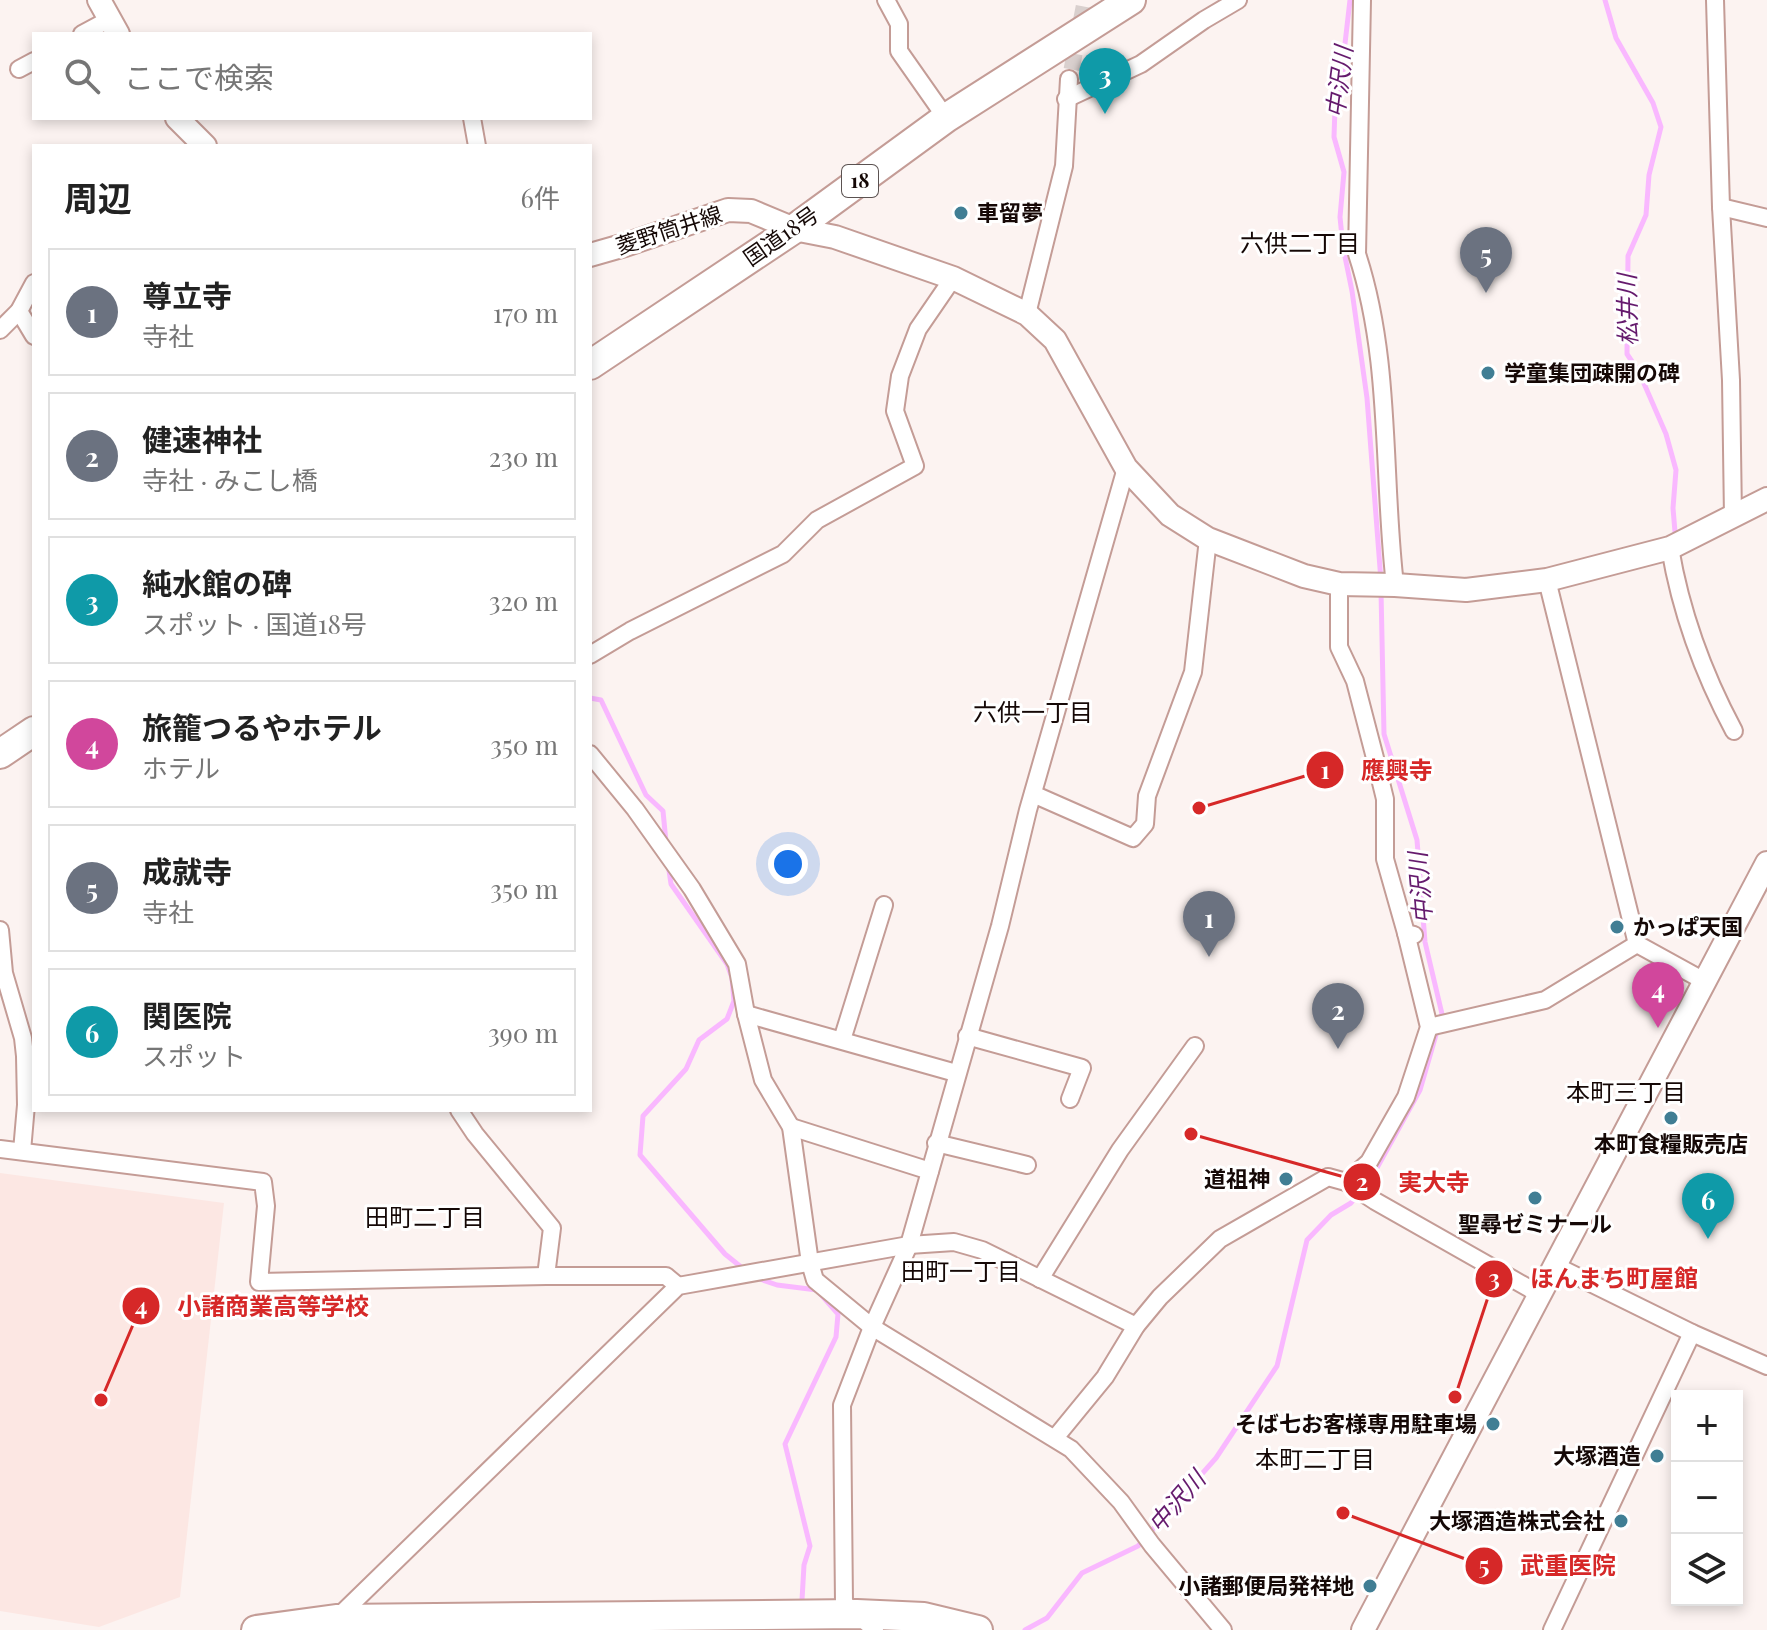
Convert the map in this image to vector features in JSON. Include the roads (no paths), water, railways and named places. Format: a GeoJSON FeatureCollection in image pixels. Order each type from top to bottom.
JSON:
{"type":"FeatureCollection","features":[{"type":"Feature","properties":{"kind":"highway","name":"国道18号"},"geometry":{"type":"LineString","coordinates":[[592,364],[794,229],[946,118],[1122,2]]}},
{"type":"Feature","properties":{"kind":"highway"},"geometry":{"type":"LineString","coordinates":[[0,754],[32,732]]}},
{"type":"Feature","properties":{"kind":"highway"},"geometry":{"type":"LineString","coordinates":[[256,1630],[336,1619],[866,1622],[924,1617],[978,1630]]}},
{"type":"Feature","properties":{"kind":"street"},"geometry":{"type":"LineString","coordinates":[[886,0],[899,24],[899,51],[946,118]]}},
{"type":"Feature","properties":{"kind":"street"},"geometry":{"type":"LineString","coordinates":[[1066,99],[1141,64],[1238,0]]}},
{"type":"Feature","properties":{"kind":"street"},"geometry":{"type":"LineString","coordinates":[[1362,0],[1357,254],[1368,288],[1382,386],[1394,585]]}},
{"type":"Feature","properties":{"kind":"street"},"geometry":{"type":"LineString","coordinates":[[1715,0],[1721,207],[1731,380],[1733,517]]}},
{"type":"Feature","properties":{"kind":"street"},"geometry":{"type":"LineString","coordinates":[[85,32],[109,18]]}},
{"type":"Feature","properties":{"kind":"street"},"geometry":{"type":"LineString","coordinates":[[1027,314],[1064,166],[1069,79]]}},
{"type":"Feature","properties":{"kind":"street"},"geometry":{"type":"LineString","coordinates":[[179,120],[198,144]]}},
{"type":"Feature","properties":{"kind":"street"},"geometry":{"type":"LineString","coordinates":[[472,120],[477,144]]}},
{"type":"Feature","properties":{"kind":"street"},"geometry":{"type":"LineString","coordinates":[[1721,207],[1767,218]]}},
{"type":"Feature","properties":{"kind":"street","name":"菱野筒井線"},"geometry":{"type":"LineString","coordinates":[[592,254],[728,210],[751,211],[794,229],[835,237],[953,278],[1027,314],[1055,340],[1126,468],[1170,515],[1208,539],[1304,576],[1339,584],[1466,590],[1547,580],[1673,547],[1767,499]]}},
{"type":"Feature","properties":{"kind":"street"},"geometry":{"type":"LineString","coordinates":[[592,654],[630,631],[783,554],[817,520],[915,466],[895,411],[900,376],[918,329],[953,278]]}},
{"type":"Feature","properties":{"kind":"street"},"geometry":{"type":"LineString","coordinates":[[0,330],[19,311],[32,287]]}},
{"type":"Feature","properties":{"kind":"street"},"geometry":{"type":"LineString","coordinates":[[19,311],[32,333]]}},
{"type":"Feature","properties":{"kind":"street"},"geometry":{"type":"LineString","coordinates":[[866,1622],[844,1603],[842,1405],[872,1327],[909,1245],[1126,468]]}},
{"type":"Feature","properties":{"kind":"street"},"geometry":{"type":"LineString","coordinates":[[1033,794],[1133,838],[1145,824],[1147,796],[1193,672],[1208,539]]}},
{"type":"Feature","properties":{"kind":"street"},"geometry":{"type":"LineString","coordinates":[[1673,547],[1678,594],[1710,687],[1734,731]]}},
{"type":"Feature","properties":{"kind":"street"},"geometry":{"type":"LineString","coordinates":[[1547,580],[1637,944],[1706,982]]}},
{"type":"Feature","properties":{"kind":"street"},"geometry":{"type":"LineString","coordinates":[[1339,584],[1339,647],[1355,681],[1385,799],[1385,859],[1410,934],[1429,1027],[1406,1097],[1369,1162],[1350,1186]]}},
{"type":"Feature","properties":{"kind":"street"},"geometry":{"type":"LineString","coordinates":[[592,756],[635,809],[707,914],[737,964],[763,1080],[791,1127],[815,1280],[872,1327],[1071,1449],[1121,1502],[1138,1528],[1223,1630]]}},
{"type":"Feature","properties":{"kind":"street"},"geometry":{"type":"LineString","coordinates":[[1363,1630],[1767,863]]}},
{"type":"Feature","properties":{"kind":"street"},"geometry":{"type":"LineString","coordinates":[[842,1040],[884,905]]}},
{"type":"Feature","properties":{"kind":"street"},"geometry":{"type":"LineString","coordinates":[[0,930],[4,973],[23,1038],[25,1056],[26,1105],[22,1151]]}},
{"type":"Feature","properties":{"kind":"street"},"geometry":{"type":"LineString","coordinates":[[1429,1027],[1545,1000],[1637,944]]}},
{"type":"Feature","properties":{"kind":"street"},"geometry":{"type":"LineString","coordinates":[[746,1014],[956,1073]]}},
{"type":"Feature","properties":{"kind":"street"},"geometry":{"type":"LineString","coordinates":[[967,1036],[1082,1068],[1070,1099]]}},
{"type":"Feature","properties":{"kind":"street"},"geometry":{"type":"LineString","coordinates":[[1040,1279],[1120,1150],[1195,1046]]}},
{"type":"Feature","properties":{"kind":"street"},"geometry":{"type":"LineString","coordinates":[[460,1112],[552,1228],[546,1276]]}},
{"type":"Feature","properties":{"kind":"street"},"geometry":{"type":"LineString","coordinates":[[791,1127],[930,1171]]}},
{"type":"Feature","properties":{"kind":"street"},"geometry":{"type":"LineString","coordinates":[[936,1143],[1027,1165]]}},
{"type":"Feature","properties":{"kind":"street"},"geometry":{"type":"LineString","coordinates":[[0,1149],[263,1182],[266,1206],[259,1282],[666,1276],[678,1286]]}},
{"type":"Feature","properties":{"kind":"street"},"geometry":{"type":"LineString","coordinates":[[1055,1438],[1105,1377],[1136,1326],[1160,1297],[1220,1239],[1328,1177],[1350,1186],[1539,1294]]}},
{"type":"Feature","properties":{"kind":"street"},"geometry":{"type":"LineString","coordinates":[[336,1619],[678,1286],[909,1245],[954,1242],[982,1250],[1136,1326]]}},
{"type":"Feature","properties":{"kind":"street"},"geometry":{"type":"LineString","coordinates":[[1554,1265],[1767,1366]]}},
{"type":"Feature","properties":{"kind":"street"},"geometry":{"type":"LineString","coordinates":[[1552,1630],[1692,1333]]}},
{"type":"Feature","properties":{"kind":"waterway","name":"中沢川"},"geometry":{"type":"LineString","coordinates":[[1350,0],[1343,86],[1335,107],[1334,137],[1344,172],[1340,217],[1367,398],[1381,581]]}},
{"type":"Feature","properties":{"kind":"waterway","name":"松井川"},"geometry":{"type":"LineString","coordinates":[[1605,0],[1616,38],[1653,103],[1661,127],[1649,175],[1646,215],[1628,256],[1627,354],[1639,372],[1666,434],[1676,470],[1675,532]]}},
{"type":"Feature","properties":{"kind":"waterway","name":"中沢川"},"geometry":{"type":"LineString","coordinates":[[1025,1630],[1047,1618],[1082,1573],[1138,1546],[1216,1458],[1277,1366],[1307,1240],[1331,1215],[1351,1203],[1373,1175],[1420,1090],[1442,1014],[1425,942],[1417,840],[1384,734],[1381,591]]}},
{"type":"Feature","properties":{"kind":"waterway"},"geometry":{"type":"LineString","coordinates":[[592,698],[601,700],[646,795],[663,811],[666,842]]}},
{"type":"Feature","properties":{"kind":"waterway"},"geometry":{"type":"LineString","coordinates":[[668,864],[671,884],[727,964],[734,1001],[727,1019],[699,1040],[686,1069],[643,1116],[640,1155],[725,1254],[746,1271]]}},
{"type":"Feature","properties":{"kind":"waterway"},"geometry":{"type":"LineString","coordinates":[[757,1278],[777,1285],[817,1290],[838,1314],[836,1337],[785,1444],[810,1546],[804,1565],[802,1600]]}},
{"type":"Feature","properties":{"kind":"tunnel"},"geometry":{"type":"LineString","coordinates":[[1067,93],[1085,0]]}},
{"type":"Feature","properties":{"kind":"place","name":"純水館の碑"},"geometry":{"type":"Point","coordinates":[1105,114]}},
{"type":"Feature","properties":{"kind":"place","name":"車留夢"},"geometry":{"type":"Point","coordinates":[961,213]}},
{"type":"Feature","properties":{"kind":"place","name":"成就寺"},"geometry":{"type":"Point","coordinates":[1486,293]}},
{"type":"Feature","properties":{"kind":"place","name":"学童集団疎開の碑"},"geometry":{"type":"Point","coordinates":[1488,373]}},
{"type":"Feature","properties":{"kind":"place","name":"應興寺"},"geometry":{"type":"Point","coordinates":[1199,808]}},
{"type":"Feature","properties":{"kind":"place","name":"かっぱ天国"},"geometry":{"type":"Point","coordinates":[1617,927]}},
{"type":"Feature","properties":{"kind":"place","name":"尊立寺"},"geometry":{"type":"Point","coordinates":[1209,957]}},
{"type":"Feature","properties":{"kind":"place","name":"旅籠つるやホテル"},"geometry":{"type":"Point","coordinates":[1658,1028]}},
{"type":"Feature","properties":{"kind":"place","name":"健速神社"},"geometry":{"type":"Point","coordinates":[1338,1049]}},
{"type":"Feature","properties":{"kind":"place","name":"本町食糧販売店"},"geometry":{"type":"Point","coordinates":[1671,1118]}},
{"type":"Feature","properties":{"kind":"place","name":"実大寺"},"geometry":{"type":"Point","coordinates":[1191,1134]}},
{"type":"Feature","properties":{"kind":"place","name":"道祖神"},"geometry":{"type":"Point","coordinates":[1286,1179]}},
{"type":"Feature","properties":{"kind":"place","name":"聖尋ゼミナール"},"geometry":{"type":"Point","coordinates":[1535,1198]}},
{"type":"Feature","properties":{"kind":"place","name":"関医院"},"geometry":{"type":"Point","coordinates":[1708,1239]}},
{"type":"Feature","properties":{"kind":"place","name":"ほんまち町屋館"},"geometry":{"type":"Point","coordinates":[1455,1397]}},
{"type":"Feature","properties":{"kind":"place","name":"小諸商業高等学校"},"geometry":{"type":"Point","coordinates":[101,1400]}},
{"type":"Feature","properties":{"kind":"place","name":"そば七お客様専用駐車場"},"geometry":{"type":"Point","coordinates":[1493,1424]}},
{"type":"Feature","properties":{"kind":"place","name":"大塚酒造"},"geometry":{"type":"Point","coordinates":[1657,1456]}},
{"type":"Feature","properties":{"kind":"place","name":"武重医院"},"geometry":{"type":"Point","coordinates":[1343,1513]}},
{"type":"Feature","properties":{"kind":"place","name":"大塚酒造株式会社"},"geometry":{"type":"Point","coordinates":[1621,1521]}},
{"type":"Feature","properties":{"kind":"place","name":"小諸郵便局発祥地"},"geometry":{"type":"Point","coordinates":[1370,1586]}},
{"type":"Feature","properties":{"kind":"district","name":"六供二丁目"},"geometry":{"type":"Point","coordinates":[1300,244]}},
{"type":"Feature","properties":{"kind":"district","name":"六供一丁目"},"geometry":{"type":"Point","coordinates":[1033,713]}},
{"type":"Feature","properties":{"kind":"district","name":"本町三丁目"},"geometry":{"type":"Point","coordinates":[1626,1093]}},
{"type":"Feature","properties":{"kind":"district","name":"田町二丁目"},"geometry":{"type":"Point","coordinates":[425,1218]}},
{"type":"Feature","properties":{"kind":"district","name":"田町一丁目"},"geometry":{"type":"Point","coordinates":[961,1272]}},
{"type":"Feature","properties":{"kind":"district","name":"本町二丁目"},"geometry":{"type":"Point","coordinates":[1315,1460]}}]}
